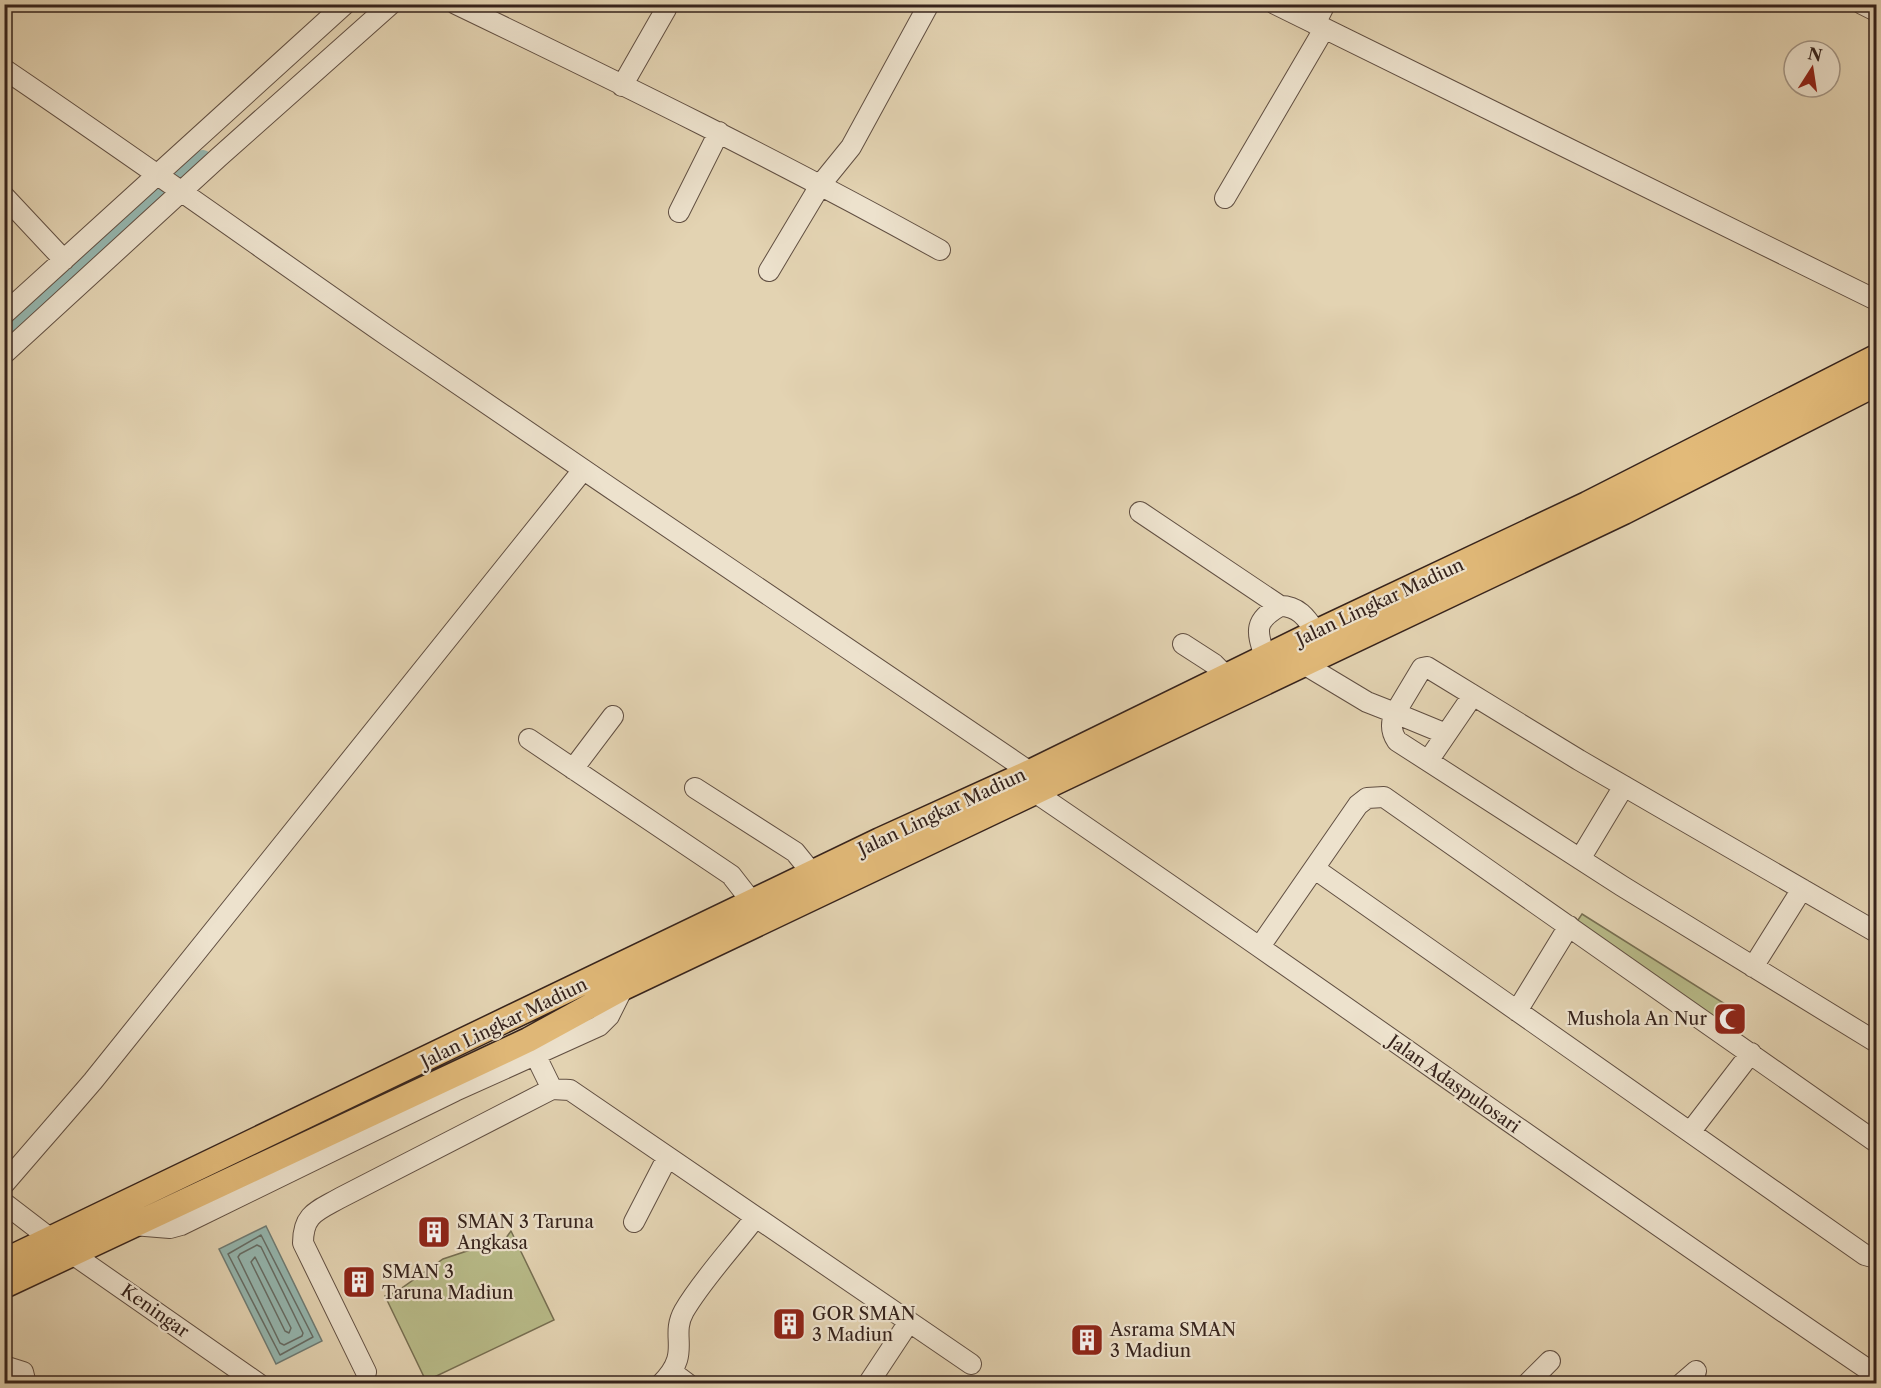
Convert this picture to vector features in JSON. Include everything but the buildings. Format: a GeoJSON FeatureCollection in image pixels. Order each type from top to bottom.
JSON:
{"type":"FeatureCollection","features":[{"type":"Feature","properties":{"kind":"main road","name":"Jalan Lingkar Madiun"},"geometry":{"type":"LineString","coordinates":[[4,1286],[380,1109],[531,1047],[623,988],[1031,782],[1226,676],[1670,462],[1876,357]]}},
{"type":"Feature","properties":{"kind":"main road","name":"Jalan Lingkar Madiun"},"geometry":{"type":"LineString","coordinates":[[4,1262],[812,873],[1031,782],[1302,663],[1683,482],[1876,384]]}},
{"type":"Feature","properties":{"kind":"main road"},"geometry":{"type":"LineString","coordinates":[[1670,462],[1683,482]]}},
{"type":"Feature","properties":{"kind":"main road"},"geometry":{"type":"LineString","coordinates":[[370,1087],[380,1109]]}},
{"type":"Feature","properties":{"kind":"street"},"geometry":{"type":"LineString","coordinates":[[4,314],[345,4]]}},
{"type":"Feature","properties":{"kind":"street"},"geometry":{"type":"LineString","coordinates":[[4,354],[182,190],[391,4]]}},
{"type":"Feature","properties":{"kind":"street"},"geometry":{"type":"LineString","coordinates":[[456,4],[622,87],[719,132],[821,184],[940,250]]}},
{"type":"Feature","properties":{"kind":"street"},"geometry":{"type":"LineString","coordinates":[[769,272],[821,184],[851,147],[929,4]]}},
{"type":"Feature","properties":{"kind":"street"},"geometry":{"type":"LineString","coordinates":[[1225,198],[1319,27],[1325,4]]}},
{"type":"Feature","properties":{"kind":"street"},"geometry":{"type":"LineString","coordinates":[[1862,4],[1876,11]]}},
{"type":"Feature","properties":{"kind":"street"},"geometry":{"type":"LineString","coordinates":[[1276,5],[1876,300]]}},
{"type":"Feature","properties":{"kind":"street"},"geometry":{"type":"LineString","coordinates":[[622,87],[666,9]]}},
{"type":"Feature","properties":{"kind":"street","name":"Jalan Adaspulosari"},"geometry":{"type":"LineString","coordinates":[[4,69],[159,174],[279,261],[1031,782],[1391,1040],[1876,1375]]}},
{"type":"Feature","properties":{"kind":"street"},"geometry":{"type":"LineString","coordinates":[[679,212],[719,132]]}},
{"type":"Feature","properties":{"kind":"street"},"geometry":{"type":"LineString","coordinates":[[4,196],[64,260]]}},
{"type":"Feature","properties":{"kind":"street"},"geometry":{"type":"LineString","coordinates":[[4,1184],[130,1035],[583,470]]}},
{"type":"Feature","properties":{"kind":"street"},"geometry":{"type":"LineString","coordinates":[[1140,512],[1280,606],[1295,609],[1305,616],[1316,632]]}},
{"type":"Feature","properties":{"kind":"street"},"geometry":{"type":"LineString","coordinates":[[1265,657],[1258,637],[1261,621],[1280,606]]}},
{"type":"Feature","properties":{"kind":"street"},"geometry":{"type":"LineString","coordinates":[[1183,644],[1214,664],[1226,676]]}},
{"type":"Feature","properties":{"kind":"street"},"geometry":{"type":"LineString","coordinates":[[1302,663],[1367,702],[1446,734]]}},
{"type":"Feature","properties":{"kind":"street"},"geometry":{"type":"LineString","coordinates":[[1876,932],[1424,667],[1395,713],[1391,723],[1397,741],[1580,859],[1876,1042]]}},
{"type":"Feature","properties":{"kind":"street"},"geometry":{"type":"LineString","coordinates":[[1428,761],[1473,695]]}},
{"type":"Feature","properties":{"kind":"street"},"geometry":{"type":"LineString","coordinates":[[573,769],[613,716]]}},
{"type":"Feature","properties":{"kind":"street"},"geometry":{"type":"LineString","coordinates":[[528,739],[731,875],[752,902]]}},
{"type":"Feature","properties":{"kind":"street"},"geometry":{"type":"LineString","coordinates":[[1580,859],[1624,786]]}},
{"type":"Feature","properties":{"kind":"street"},"geometry":{"type":"LineString","coordinates":[[695,788],[795,852],[812,873]]}},
{"type":"Feature","properties":{"kind":"street"},"geometry":{"type":"LineString","coordinates":[[1261,945],[1358,805],[1367,798],[1384,798],[1876,1142]]}},
{"type":"Feature","properties":{"kind":"street"},"geometry":{"type":"LineString","coordinates":[[1315,869],[1865,1255],[1876,1258]]}},
{"type":"Feature","properties":{"kind":"street"},"geometry":{"type":"LineString","coordinates":[[1753,967],[1802,889]]}},
{"type":"Feature","properties":{"kind":"street"},"geometry":{"type":"LineString","coordinates":[[1517,1011],[1569,926]]}},
{"type":"Feature","properties":{"kind":"street"},"geometry":{"type":"LineString","coordinates":[[134,1225],[170,1228],[181,1225],[531,1047],[552,1089]]}},
{"type":"Feature","properties":{"kind":"street"},"geometry":{"type":"LineString","coordinates":[[1691,1131],[1751,1053]]}},
{"type":"Feature","properties":{"kind":"street"},"geometry":{"type":"LineString","coordinates":[[366,1372],[303,1243],[303,1228],[311,1214],[552,1089],[570,1090],[970,1364]]}},
{"type":"Feature","properties":{"kind":"street"},"geometry":{"type":"LineString","coordinates":[[634,1222],[667,1158]]}},
{"type":"Feature","properties":{"kind":"street","name":"Keningar"},"geometry":{"type":"LineString","coordinates":[[4,1203],[51,1239],[259,1383]]}},
{"type":"Feature","properties":{"kind":"street"},"geometry":{"type":"LineString","coordinates":[[688,1383],[666,1378],[680,1349],[679,1335],[684,1312],[755,1218]]}},
{"type":"Feature","properties":{"kind":"street"},"geometry":{"type":"LineString","coordinates":[[868,1383],[909,1322]]}},
{"type":"Feature","properties":{"kind":"street"},"geometry":{"type":"LineString","coordinates":[[1527,1383],[1550,1361]]}},
{"type":"Feature","properties":{"kind":"street"},"geometry":{"type":"LineString","coordinates":[[4,1366],[23,1372],[26,1383]]}},
{"type":"Feature","properties":{"kind":"green space"},"geometry":{"type":"Polygon","coordinates":[[[1582,914],[1725,1004],[1714,1021],[1574,926],[1582,914]]]}},
{"type":"Feature","properties":{"kind":"green space"},"geometry":{"type":"Polygon","coordinates":[[[511,1231],[554,1320],[426,1381],[385,1296],[396,1292],[443,1259],[506,1238],[511,1231]]]}},
{"type":"Feature","properties":{"kind":"water"},"geometry":{"type":"Polygon","coordinates":[[[266,1226],[322,1341],[276,1364],[219,1249],[266,1226]]]}},
{"type":"Feature","properties":{"kind":"waterway"},"geometry":{"type":"LineString","coordinates":[[4,334],[203,159]]}},
{"type":"Feature","properties":{"kind":"place","name":"Mushola An Nur"},"geometry":{"type":"Point","coordinates":[1730,1019]}},
{"type":"Feature","properties":{"kind":"place","name":"SMAN 3 Taruna Angkasa"},"geometry":{"type":"Point","coordinates":[434,1232]}},
{"type":"Feature","properties":{"kind":"place","name":"SMAN 3 Taruna Madiun"},"geometry":{"type":"Point","coordinates":[359,1282]}},
{"type":"Feature","properties":{"kind":"place","name":"GOR SMAN 3 Madiun"},"geometry":{"type":"Point","coordinates":[789,1324]}},
{"type":"Feature","properties":{"kind":"place","name":"Asrama SMAN 3 Madiun"},"geometry":{"type":"Point","coordinates":[1087,1340]}}]}
